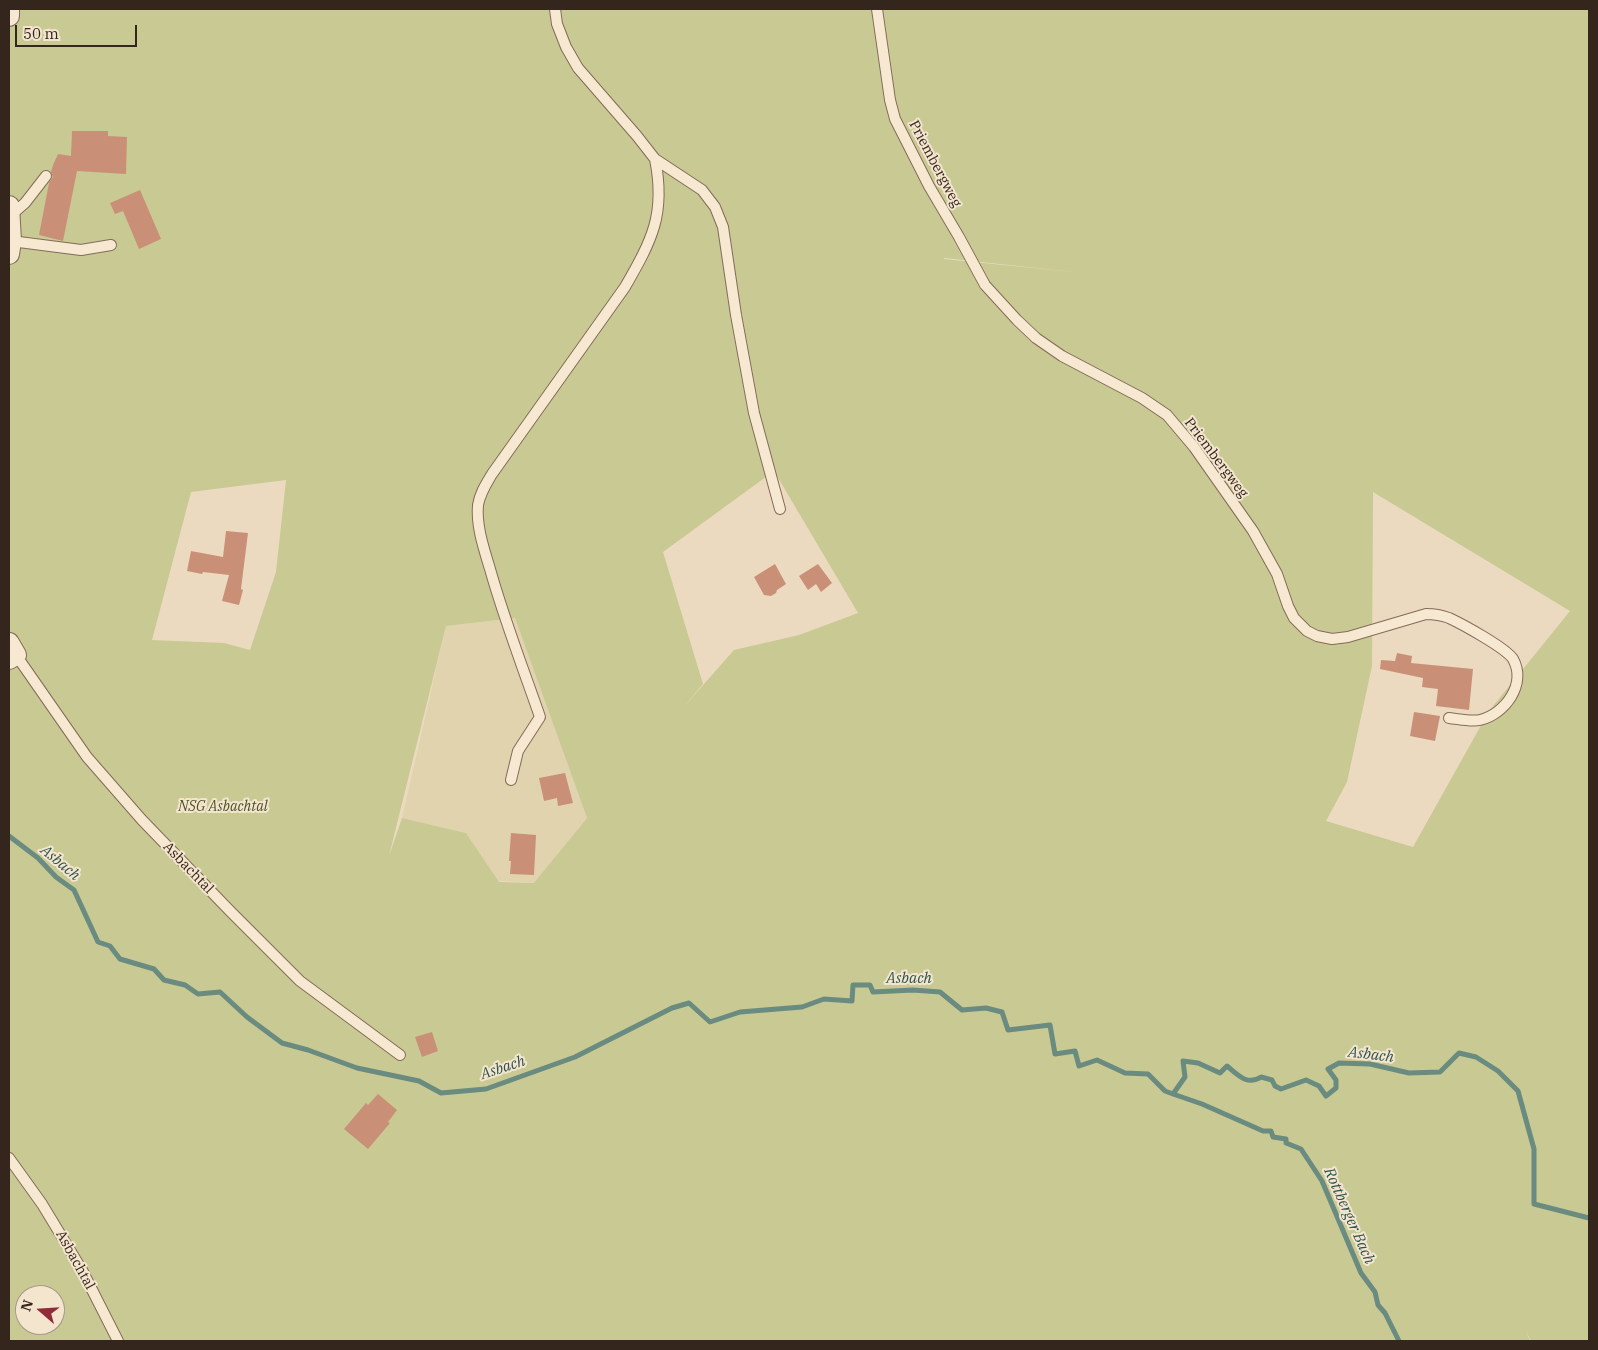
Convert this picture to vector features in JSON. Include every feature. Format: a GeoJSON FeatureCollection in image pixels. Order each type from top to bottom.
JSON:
{"type":"FeatureCollection","features":[{"type":"Feature","properties":{"kind":"street"},"geometry":{"type":"LineString","coordinates":[[9,9],[9,16]]}},
{"type":"Feature","properties":{"kind":"street"},"geometry":{"type":"LineString","coordinates":[[9,211],[10,247]]}},
{"type":"Feature","properties":{"kind":"lane"},"geometry":{"type":"LineString","coordinates":[[555,9],[560,32],[578,68],[655,159],[702,190],[715,207],[723,228],[736,315],[754,413],[780,509]]}},
{"type":"Feature","properties":{"kind":"lane","name":"Priembergweg"},"geometry":{"type":"LineString","coordinates":[[877,9],[890,100],[896,119],[929,186],[960,237],[985,285],[1036,338],[1069,360],[1142,398],[1167,415],[1194,447],[1253,531],[1277,574],[1294,618],[1307,632],[1332,639],[1348,637],[1426,614],[1436,614],[1449,618],[1506,650],[1513,659],[1518,672],[1517,684],[1512,697],[1492,716],[1478,721],[1449,718]]}},
{"type":"Feature","properties":{"kind":"lane"},"geometry":{"type":"LineString","coordinates":[[511,780],[518,751],[540,717],[496,591],[484,549],[478,506],[482,490],[492,474],[621,294],[642,257],[655,226],[659,206],[660,188],[655,159]]}},
{"type":"Feature","properties":{"kind":"lane"},"geometry":{"type":"LineString","coordinates":[[9,211],[25,203],[46,176]]}},
{"type":"Feature","properties":{"kind":"lane"},"geometry":{"type":"LineString","coordinates":[[10,247],[81,250],[111,246]]}},
{"type":"Feature","properties":{"kind":"lane","name":"Asbachtal"},"geometry":{"type":"LineString","coordinates":[[11,652],[87,757],[149,828],[300,981],[400,1055]]}},
{"type":"Feature","properties":{"kind":"lane","name":"Asbachtal"},"geometry":{"type":"LineString","coordinates":[[9,1158],[42,1204],[82,1270],[118,1341]]}},
{"type":"Feature","properties":{"kind":"shaded area"},"geometry":{"type":"Polygon","coordinates":[[[515,618],[587,818],[535,883],[498,881],[466,833],[402,818],[446,626],[515,618]]]}},
{"type":"Feature","properties":{"kind":"green space","name":"NSG Asbachtal"},"geometry":{"type":"Polygon","coordinates":[[[9,9],[1589,9],[1589,1341],[1531,1341],[1526,1331],[1530,1341],[9,1341],[9,9]],[[944,258],[944,259],[1083,273],[944,258]],[[774,471],[663,552],[703,684],[682,709],[734,650],[799,635],[858,613],[774,471]],[[286,480],[191,492],[152,640],[224,643],[250,650],[276,572],[286,480]],[[1373,492],[1372,666],[1347,782],[1326,821],[1413,847],[1489,711],[1570,611],[1373,492]],[[515,618],[446,626],[389,856],[402,818],[466,833],[499,882],[534,883],[587,818],[515,618]]]}},
{"type":"Feature","properties":{"kind":"building"},"geometry":{"type":"Polygon","coordinates":[[[72,131],[108,131],[108,136],[127,137],[126,174],[77,171],[63,241],[39,235],[49,183],[53,177],[51,172],[53,165],[58,154],[71,156],[72,131]]]}},
{"type":"Feature","properties":{"kind":"building"},"geometry":{"type":"Polygon","coordinates":[[[140,190],[161,239],[139,249],[123,211],[115,214],[110,203],[140,190]]]}},
{"type":"Feature","properties":{"kind":"building"},"geometry":{"type":"Polygon","coordinates":[[[226,531],[248,533],[241,589],[243,590],[239,605],[222,601],[229,575],[203,572],[202,574],[187,571],[191,551],[223,557],[226,531]]]}},
{"type":"Feature","properties":{"kind":"building"},"geometry":{"type":"Polygon","coordinates":[[[775,564],[786,584],[771,596],[764,595],[754,577],[775,564]]]}},
{"type":"Feature","properties":{"kind":"building"},"geometry":{"type":"Polygon","coordinates":[[[818,564],[832,583],[821,592],[816,584],[808,590],[799,576],[818,564]]]}},
{"type":"Feature","properties":{"kind":"building"},"geometry":{"type":"Polygon","coordinates":[[[1397,653],[1412,656],[1411,663],[1473,669],[1469,710],[1436,706],[1438,689],[1422,687],[1423,678],[1380,669],[1381,660],[1395,661],[1397,653]]]}},
{"type":"Feature","properties":{"kind":"building"},"geometry":{"type":"Polygon","coordinates":[[[1414,712],[1440,716],[1435,741],[1410,736],[1414,712]]]}},
{"type":"Feature","properties":{"kind":"building"},"geometry":{"type":"Polygon","coordinates":[[[565,773],[573,803],[558,806],[557,798],[544,801],[539,778],[565,773]]]}},
{"type":"Feature","properties":{"kind":"building"},"geometry":{"type":"Polygon","coordinates":[[[511,833],[536,835],[534,875],[510,874],[511,833]]]}},
{"type":"Feature","properties":{"kind":"building"},"geometry":{"type":"Polygon","coordinates":[[[432,1032],[438,1051],[422,1057],[415,1037],[432,1032]]]}},
{"type":"Feature","properties":{"kind":"building"},"geometry":{"type":"Polygon","coordinates":[[[378,1094],[397,1110],[388,1122],[390,1123],[368,1149],[344,1129],[366,1103],[368,1105],[378,1094]]]}},
{"type":"Feature","properties":{"kind":"waterway","name":"Asbach"},"geometry":{"type":"LineString","coordinates":[[9,836],[38,858],[56,877],[74,890],[98,942],[110,946],[120,959],[154,969],[164,980],[185,985],[198,994],[220,992],[247,1017],[282,1043],[308,1050],[357,1068],[419,1081],[441,1093],[486,1089],[575,1057],[672,1008],[689,1003],[710,1022],[740,1012],[802,1007],[824,999],[852,1001],[853,985],[870,985],[873,992],[913,990],[940,992],[962,1010],[986,1008],[1002,1012],[1008,1030],[1050,1025],[1055,1054],[1075,1051],[1079,1066],[1097,1060],[1125,1073],[1148,1074],[1165,1091],[1173,1094],[1185,1077],[1183,1061],[1198,1063],[1220,1073],[1227,1066],[1247,1080],[1261,1077],[1272,1080],[1275,1086],[1281,1089],[1306,1080],[1319,1086],[1326,1096],[1336,1088],[1336,1080],[1328,1069],[1339,1063],[1370,1064],[1409,1073],[1440,1072],[1459,1053],[1476,1057],[1498,1071],[1518,1091],[1534,1149],[1534,1204],[1589,1218]]}},
{"type":"Feature","properties":{"kind":"waterway","name":"Rottberger Bach"},"geometry":{"type":"LineString","coordinates":[[1173,1094],[1202,1104],[1263,1131],[1271,1131],[1273,1137],[1286,1139],[1286,1143],[1301,1149],[1322,1181],[1361,1273],[1375,1292],[1378,1305],[1385,1313],[1399,1341]]}}]}
